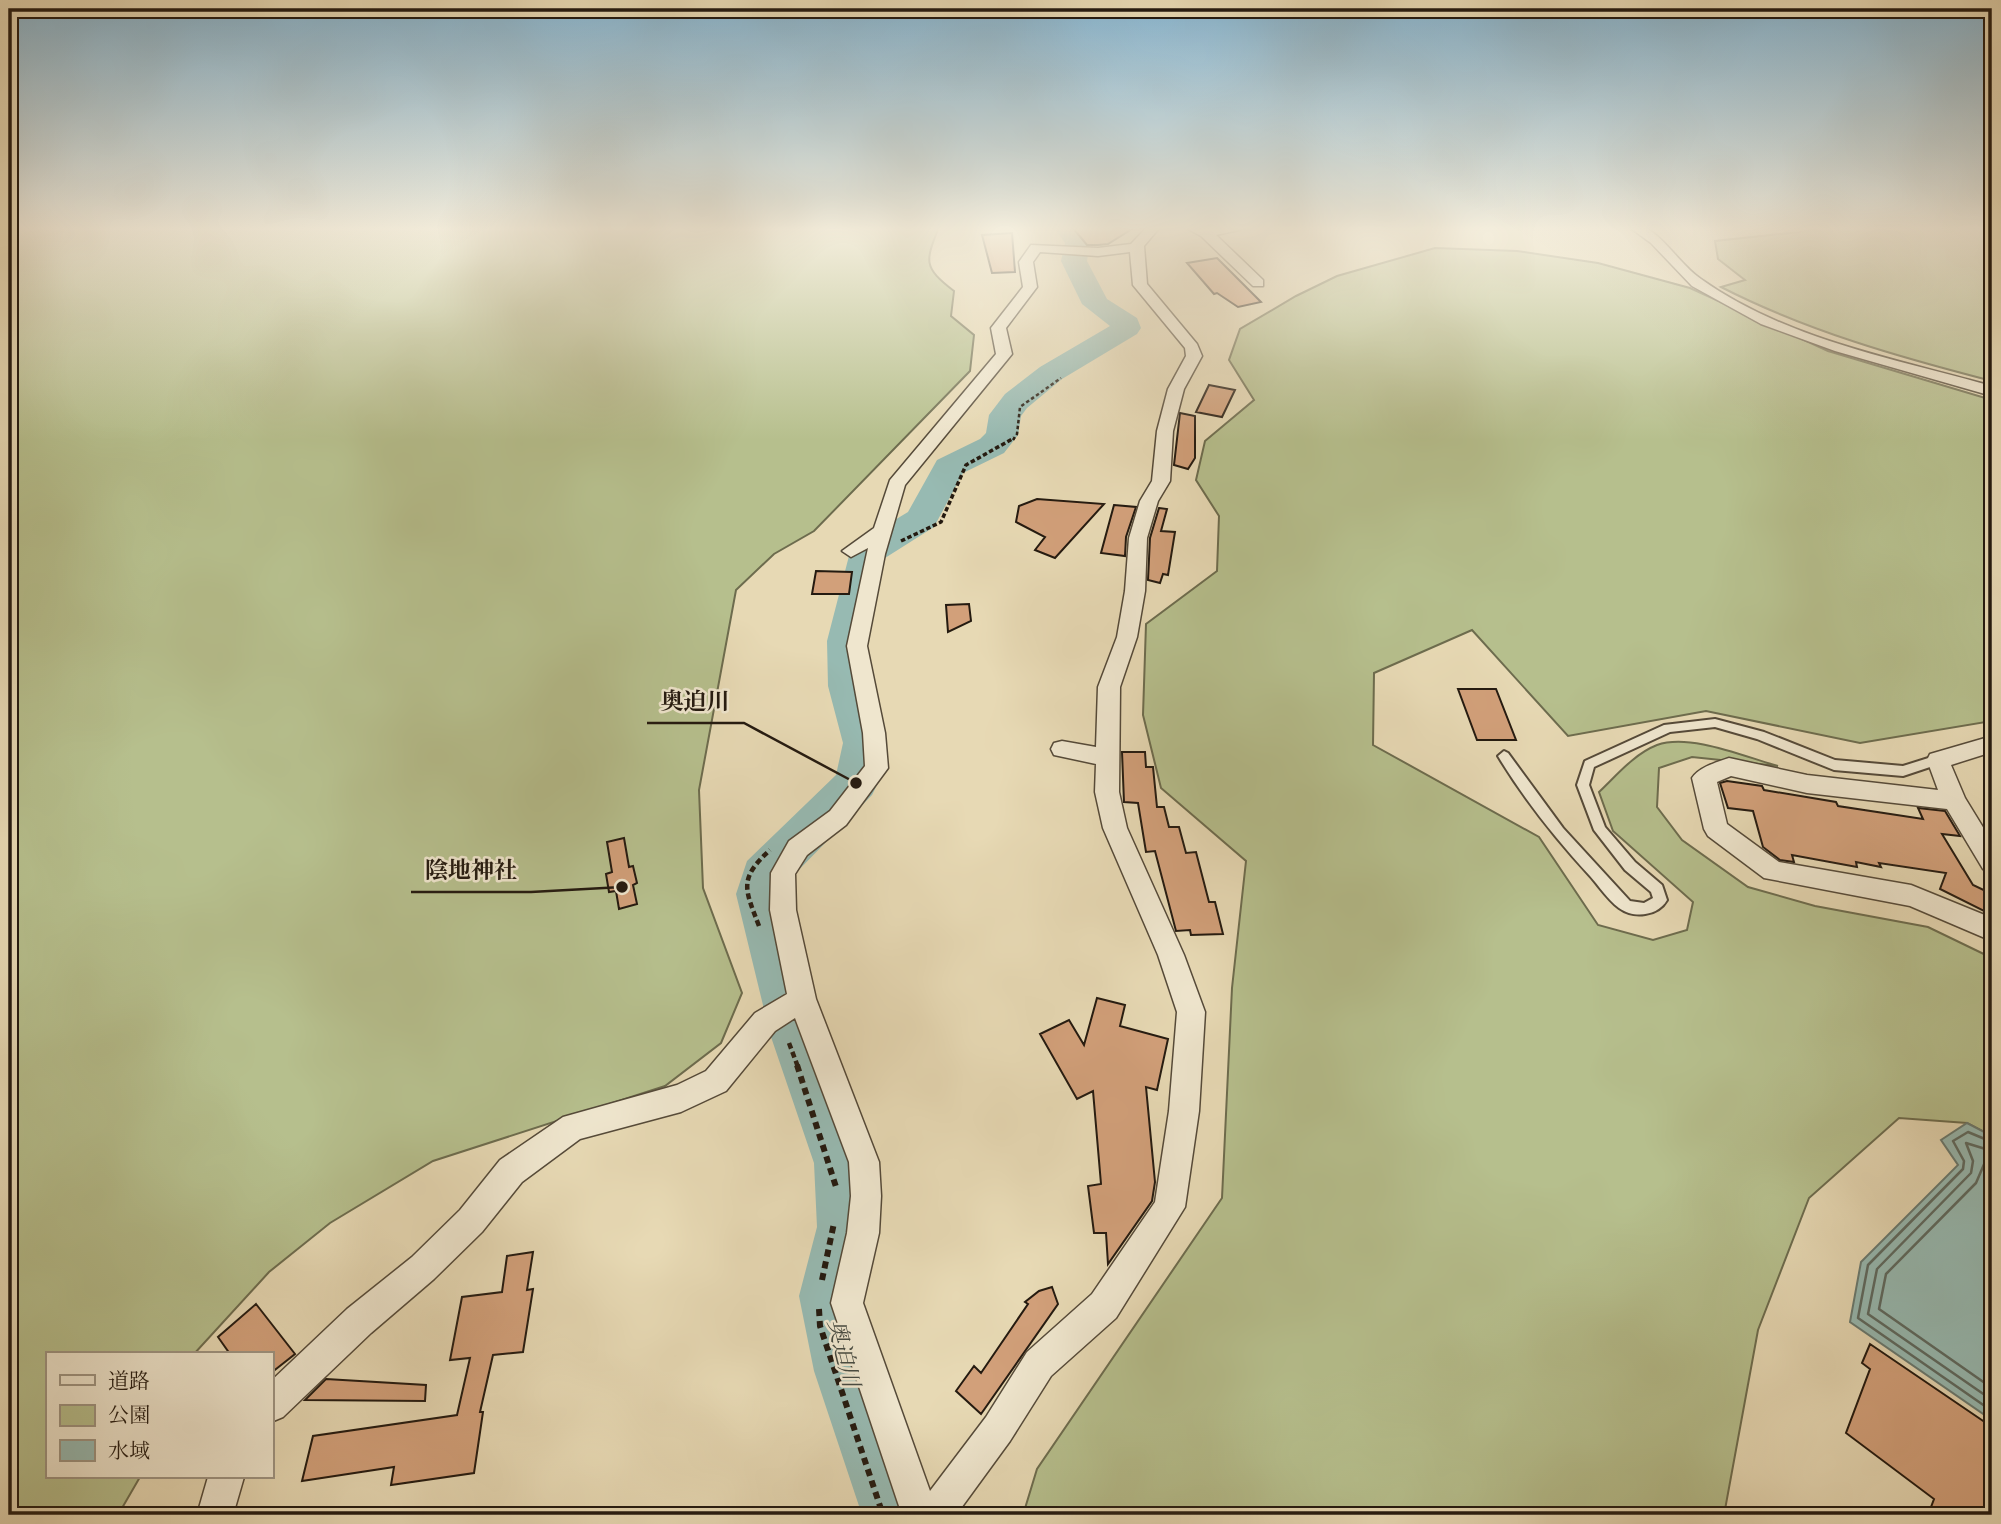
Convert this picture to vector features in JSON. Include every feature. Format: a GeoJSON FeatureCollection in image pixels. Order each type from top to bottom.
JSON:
{"type":"FeatureCollection","features":[{"type":"Feature","properties":{"kind":"street"},"geometry":{"type":"LineString","coordinates":[[920,1515],[846,1303],[863,1233],[866,1196],[864,1162],[802,999],[783,910],[783,873],[798,848],[838,818],[877,768],[874,733],[857,646],[880,541],[896,484],[1004,354],[998,328],[1021,298]]}},
{"type":"Feature","properties":{"kind":"street"},"geometry":{"type":"LineString","coordinates":[[934,1515],[1039,1364],[1104,1306],[1170,1207],[1184,1111],[1191,1012],[1171,955],[1115,828],[1107,792],[1109,687],[1127,637],[1135,591],[1138,538],[1149,501],[1161,481],[1165,431],[1176,389],[1194,356],[1192,347],[1151,298]]}},
{"type":"Feature","properties":{"kind":"street"},"geometry":{"type":"LineString","coordinates":[[1725,298],[1817,341],[1992,391]]}},
{"type":"Feature","properties":{"kind":"street"},"geometry":{"type":"LineString","coordinates":[[851,551],[880,541]]}},
{"type":"Feature","properties":{"kind":"street"},"geometry":{"type":"LineString","coordinates":[[1992,744],[1938,760],[1954,801],[1992,862]]}},
{"type":"Feature","properties":{"kind":"street"},"geometry":{"type":"LineString","coordinates":[[1062,749],[1107,758]]}},
{"type":"Feature","properties":{"kind":"street"},"geometry":{"type":"LineString","coordinates":[[1954,801],[1807,784],[1729,767],[1704,778],[1716,829],[1773,872],[1911,896],[1956,912],[1992,930]]}},
{"type":"Feature","properties":{"kind":"street"},"geometry":{"type":"LineString","coordinates":[[273,1403],[359,1321],[423,1268],[471,1221],[511,1171],[573,1127],[681,1098],[716,1081],[765,1022],[802,999]]}},
{"type":"Feature","properties":{"kind":"street"},"geometry":{"type":"LineString","coordinates":[[215,1515],[226,1478]]}},
{"type":"Feature","properties":{"kind":"lane"},"geometry":{"type":"LineString","coordinates":[[1504,756],[1558,832],[1625,905],[1638,910],[1652,909],[1660,900],[1657,889],[1630,866],[1600,830],[1583,785],[1589,764],[1668,729],[1715,723],[1760,735],[1834,765],[1903,771],[1938,760]]}},
{"type":"Feature","properties":{"kind":"path"},"geometry":{"type":"LineString","coordinates":[[880,541],[920,534],[941,522],[966,466],[1013,440],[1017,434],[1020,407],[1061,378]]}},
{"type":"Feature","properties":{"kind":"path"},"geometry":{"type":"LineString","coordinates":[[761,932],[744,887],[746,875],[751,866],[776,844]]}},
{"type":"Feature","properties":{"kind":"green space"},"geometry":{"type":"Polygon","coordinates":[[[9,298],[953,298],[951,316],[974,335],[970,371],[814,531],[774,554],[736,590],[699,790],[703,888],[742,993],[721,1043],[665,1086],[433,1161],[330,1223],[269,1272],[196,1352],[46,1352],[46,1478],[139,1478],[118,1515],[9,1515],[9,298]]]}},
{"type":"Feature","properties":{"kind":"green space"},"geometry":{"type":"Polygon","coordinates":[[[1292,298],[1712,298],[1828,351],[1992,400],[1992,721],[1860,743],[1706,711],[1568,736],[1472,630],[1374,673],[1373,745],[1539,837],[1598,925],[1653,940],[1687,930],[1693,902],[1613,831],[1599,792],[1626,766],[1649,749],[1670,742],[1685,742],[1718,748],[1778,766],[1692,757],[1659,768],[1657,807],[1682,840],[1748,887],[1815,906],[1928,927],[1992,958],[1992,1136],[1967,1123],[1899,1118],[1809,1198],[1758,1330],[1724,1515],[1023,1515],[1037,1469],[1222,1198],[1232,988],[1246,861],[1161,788],[1143,715],[1146,624],[1217,571],[1219,516],[1196,480],[1205,441],[1254,400],[1229,360],[1240,329],[1292,298]]]}},
{"type":"Feature","properties":{"kind":"green space"},"geometry":{"type":"Polygon","coordinates":[[[1744,298],[1992,298],[1992,381],[1854,342],[1744,298]]]}},
{"type":"Feature","properties":{"kind":"water"},"geometry":{"type":"Polygon","coordinates":[[[1967,1123],[1992,1136],[1992,1420],[1850,1322],[1861,1262],[1958,1165],[1941,1140],[1967,1123]]]}},
{"type":"Feature","properties":{"kind":"building"},"geometry":{"type":"Polygon","coordinates":[[[1225,298],[1257,298],[1261,302],[1238,307],[1225,298]]]}},
{"type":"Feature","properties":{"kind":"building"},"geometry":{"type":"Polygon","coordinates":[[[1209,385],[1235,390],[1222,417],[1196,412],[1209,385]]]}},
{"type":"Feature","properties":{"kind":"building"},"geometry":{"type":"Polygon","coordinates":[[[1180,413],[1195,416],[1195,458],[1188,469],[1174,465],[1180,413]]]}},
{"type":"Feature","properties":{"kind":"building"},"geometry":{"type":"Polygon","coordinates":[[[1037,499],[1104,504],[1055,558],[1035,550],[1045,537],[1016,522],[1019,506],[1037,499]]]}},
{"type":"Feature","properties":{"kind":"building"},"geometry":{"type":"Polygon","coordinates":[[[1114,505],[1136,507],[1126,537],[1125,556],[1101,553],[1114,505]]]}},
{"type":"Feature","properties":{"kind":"building"},"geometry":{"type":"Polygon","coordinates":[[[1159,508],[1167,509],[1161,531],[1175,532],[1168,575],[1163,574],[1160,583],[1148,580],[1150,538],[1159,508]]]}},
{"type":"Feature","properties":{"kind":"building"},"geometry":{"type":"Polygon","coordinates":[[[816,571],[852,572],[849,594],[812,594],[816,571]]]}},
{"type":"Feature","properties":{"kind":"building"},"geometry":{"type":"Polygon","coordinates":[[[969,604],[971,621],[948,632],[946,605],[969,604]]]}},
{"type":"Feature","properties":{"kind":"building"},"geometry":{"type":"Polygon","coordinates":[[[1458,689],[1496,689],[1516,740],[1477,740],[1458,689]]]}},
{"type":"Feature","properties":{"kind":"building"},"geometry":{"type":"Polygon","coordinates":[[[1122,752],[1145,752],[1146,767],[1153,767],[1157,807],[1164,807],[1169,827],[1179,827],[1186,853],[1196,852],[1209,902],[1215,902],[1223,934],[1191,935],[1190,930],[1176,931],[1155,851],[1146,852],[1138,803],[1124,802],[1122,752]]]}},
{"type":"Feature","properties":{"kind":"building"},"geometry":{"type":"Polygon","coordinates":[[[1727,781],[1836,802],[1838,806],[1923,819],[1918,808],[1945,811],[1960,836],[1942,834],[1973,885],[1992,894],[1992,915],[1940,889],[1946,873],[1879,863],[1881,867],[1856,862],[1857,867],[1792,855],[1794,862],[1780,860],[1763,847],[1753,811],[1728,808],[1720,783],[1727,781]]]}},
{"type":"Feature","properties":{"kind":"building"},"geometry":{"type":"Polygon","coordinates":[[[624,838],[629,867],[633,866],[637,883],[633,885],[637,904],[619,909],[616,891],[609,892],[606,874],[612,872],[607,842],[624,838]]]}},
{"type":"Feature","properties":{"kind":"building"},"geometry":{"type":"Polygon","coordinates":[[[1097,998],[1125,1005],[1120,1026],[1168,1039],[1157,1090],[1146,1087],[1155,1182],[1152,1201],[1108,1264],[1106,1233],[1094,1233],[1088,1186],[1101,1184],[1093,1091],[1077,1099],[1040,1034],[1069,1020],[1084,1045],[1097,998]]]}},
{"type":"Feature","properties":{"kind":"building"},"geometry":{"type":"Polygon","coordinates":[[[533,1252],[527,1290],[533,1289],[523,1352],[493,1355],[480,1412],[483,1412],[474,1473],[391,1485],[394,1467],[302,1481],[313,1436],[457,1415],[470,1358],[450,1360],[462,1297],[502,1292],[507,1256],[533,1252]]]}},
{"type":"Feature","properties":{"kind":"building"},"geometry":{"type":"Polygon","coordinates":[[[1052,1287],[1058,1304],[981,1414],[956,1391],[974,1366],[981,1373],[1028,1304],[1025,1302],[1039,1291],[1052,1287]]]}},
{"type":"Feature","properties":{"kind":"building"},"geometry":{"type":"Polygon","coordinates":[[[256,1304],[295,1354],[273,1371],[273,1352],[229,1352],[218,1337],[256,1304]]]}},
{"type":"Feature","properties":{"kind":"building"},"geometry":{"type":"Polygon","coordinates":[[[1870,1344],[1992,1427],[1992,1515],[1928,1515],[1934,1499],[1846,1433],[1870,1369],[1862,1363],[1870,1344]]]}},
{"type":"Feature","properties":{"kind":"building"},"geometry":{"type":"Polygon","coordinates":[[[326,1379],[426,1385],[425,1401],[305,1400],[326,1379]]]}},
{"type":"Feature","properties":{"kind":"waterway","name":"奥迫川"},"geometry":{"type":"LineString","coordinates":[[897,1515],[874,1443],[846,1371],[830,1296],[847,1227],[843,1163],[797,1034],[760,894],[764,875],[856,783],[865,743],[849,686],[847,641],[868,552],[922,519],[949,467],[992,446],[1002,435],[1005,415],[1016,401],[1051,373],[1127,328],[1127,324],[1096,304],[1093,298]]}},
{"type":"Feature","properties":{"kind":"place","name":"奥迫川"},"geometry":{"type":"Point","coordinates":[856,783]}},
{"type":"Feature","properties":{"kind":"place","name":"陰地神社"},"geometry":{"type":"Point","coordinates":[622,887]}}]}
